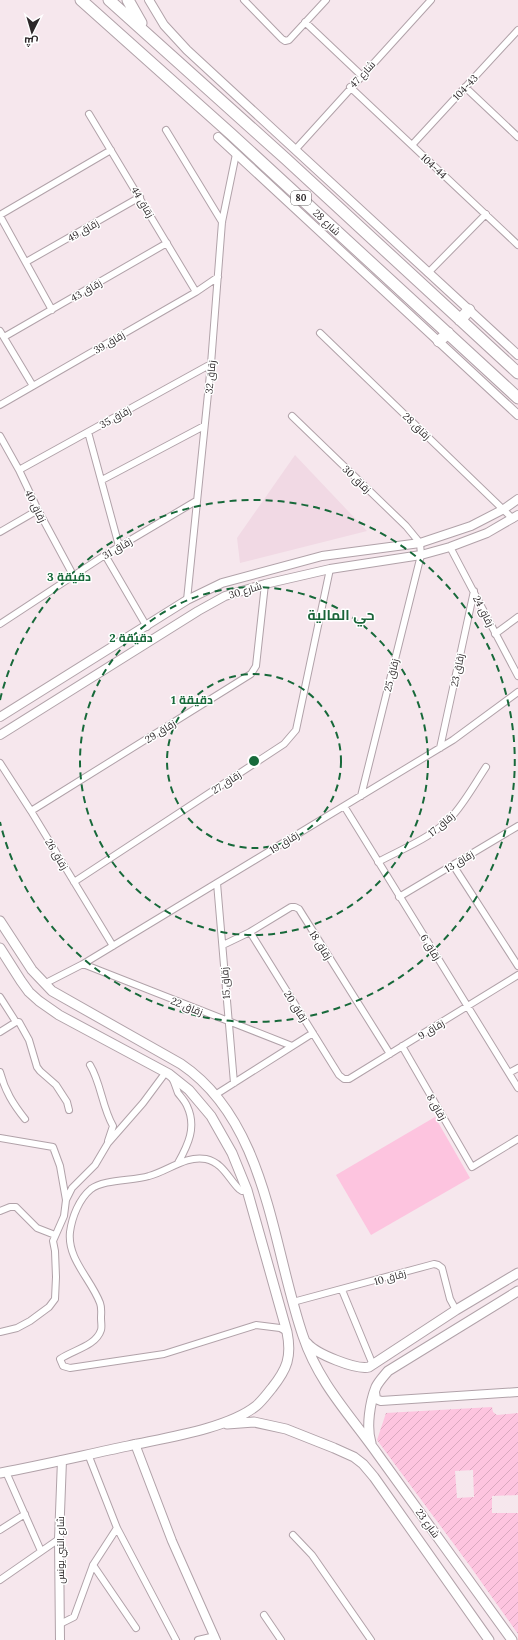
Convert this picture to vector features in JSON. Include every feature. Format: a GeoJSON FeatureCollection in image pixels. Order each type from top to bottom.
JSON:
{"type":"FeatureCollection","features":[{"type":"Feature","properties":{"kind":"highway","name":"شارع 28"},"geometry":{"type":"LineString","coordinates":[[81,0],[231,134],[518,398]]}},
{"type":"Feature","properties":{"kind":"highway","name":"شارع 28"},"geometry":{"type":"LineString","coordinates":[[109,0],[518,373]]}},
{"type":"Feature","properties":{"kind":"highway"},"geometry":{"type":"LineString","coordinates":[[128,0],[145,29],[162,48]]}},
{"type":"Feature","properties":{"kind":"highway"},"geometry":{"type":"LineString","coordinates":[[220,139],[231,134]]}},
{"type":"Feature","properties":{"kind":"highway"},"geometry":{"type":"LineString","coordinates":[[460,320],[469,310]]}},
{"type":"Feature","properties":{"kind":"highway"},"geometry":{"type":"LineString","coordinates":[[439,341],[448,333]]}},
{"type":"Feature","properties":{"kind":"main road"},"geometry":{"type":"LineString","coordinates":[[149,0],[164,25],[174,38],[518,355]]}},
{"type":"Feature","properties":{"kind":"main road"},"geometry":{"type":"LineString","coordinates":[[220,139],[518,415]]}},
{"type":"Feature","properties":{"kind":"main road","name":"شارع 30"},"geometry":{"type":"LineString","coordinates":[[0,717],[147,627],[187,600],[222,583],[322,556],[420,543],[471,526],[504,509],[518,499]]}},
{"type":"Feature","properties":{"kind":"main road","name":"شارع 30"},"geometry":{"type":"LineString","coordinates":[[0,735],[198,611],[226,596],[265,584],[330,569],[421,555],[450,547],[487,533],[516,517]]}},
{"type":"Feature","properties":{"kind":"main road","name":"شارع 23"},"geometry":{"type":"LineString","coordinates":[[0,921],[24,959],[44,984],[66,1000],[181,1064],[198,1076],[215,1095],[240,1133],[262,1184],[303,1336],[322,1376],[341,1407],[374,1448],[512,1640]]}},
{"type":"Feature","properties":{"kind":"main road"},"geometry":{"type":"LineString","coordinates":[[0,948],[29,992],[39,1001],[60,1015],[167,1073],[196,1096],[215,1122],[232,1153],[247,1190],[287,1332],[289,1347],[287,1364],[278,1380],[265,1397],[254,1407],[224,1422],[212,1427],[3,1473]]}},
{"type":"Feature","properties":{"kind":"main road"},"geometry":{"type":"LineString","coordinates":[[247,1190],[262,1184]]}},
{"type":"Feature","properties":{"kind":"main road"},"geometry":{"type":"LineString","coordinates":[[303,1336],[309,1345],[322,1353],[359,1368],[366,1368],[373,1365],[456,1310],[518,1274]]}},
{"type":"Feature","properties":{"kind":"main road"},"geometry":{"type":"LineString","coordinates":[[374,1448],[369,1436],[369,1429],[375,1392],[381,1379],[396,1366],[518,1291]]}},
{"type":"Feature","properties":{"kind":"main road"},"geometry":{"type":"LineString","coordinates":[[375,1392],[376,1399],[381,1401],[518,1392]]}},
{"type":"Feature","properties":{"kind":"main road","name":"شارع 23"},"geometry":{"type":"LineString","coordinates":[[212,1427],[254,1422],[286,1430],[344,1452],[363,1464],[374,1477],[489,1640]]}},
{"type":"Feature","properties":{"kind":"main road"},"geometry":{"type":"LineString","coordinates":[[135,1444],[172,1541],[215,1638]]}},
{"type":"Feature","properties":{"kind":"main road","name":"شارع النبي يونس"},"geometry":{"type":"LineString","coordinates":[[60,1640],[59,1539],[62,1460]]}},
{"type":"Feature","properties":{"kind":"street"},"geometry":{"type":"LineString","coordinates":[[244,0],[282,39],[286,41],[289,40],[326,0]]}},
{"type":"Feature","properties":{"kind":"street","name":"شارع 47"},"geometry":{"type":"LineString","coordinates":[[294,150],[431,0]]}},
{"type":"Feature","properties":{"kind":"street"},"geometry":{"type":"LineString","coordinates":[[305,22],[361,75]]}},
{"type":"Feature","properties":{"kind":"street","name":"104-43"},"geometry":{"type":"LineString","coordinates":[[412,145],[518,30]]}},
{"type":"Feature","properties":{"kind":"street","name":"104-44"},"geometry":{"type":"LineString","coordinates":[[350,87],[518,245]]}},
{"type":"Feature","properties":{"kind":"street"},"geometry":{"type":"LineString","coordinates":[[465,87],[518,137]]}},
{"type":"Feature","properties":{"kind":"street","name":"زقاق 44"},"geometry":{"type":"LineString","coordinates":[[90,114],[196,292]]}},
{"type":"Feature","properties":{"kind":"street"},"geometry":{"type":"LineString","coordinates":[[166,130],[222,222]]}},
{"type":"Feature","properties":{"kind":"street"},"geometry":{"type":"LineString","coordinates":[[52,310],[0,216],[112,150]]}},
{"type":"Feature","properties":{"kind":"street","name":"زقاق 32"},"geometry":{"type":"LineString","coordinates":[[187,600],[211,364],[222,222],[236,154]]}},
{"type":"Feature","properties":{"kind":"street","name":"زقاق 49"},"geometry":{"type":"LineString","coordinates":[[26,262],[140,197]]}},
{"type":"Feature","properties":{"kind":"street"},"geometry":{"type":"LineString","coordinates":[[428,273],[486,214]]}},
{"type":"Feature","properties":{"kind":"street","name":"زقاق 43"},"geometry":{"type":"LineString","coordinates":[[4,337],[167,243]]}},
{"type":"Feature","properties":{"kind":"street","name":"زقاق 39"},"geometry":{"type":"LineString","coordinates":[[0,405],[196,292],[218,277]]}},
{"type":"Feature","properties":{"kind":"street"},"geometry":{"type":"LineString","coordinates":[[0,331],[33,386]]}},
{"type":"Feature","properties":{"kind":"street","name":"زقاق 28"},"geometry":{"type":"LineString","coordinates":[[320,333],[504,509],[516,517]]}},
{"type":"Feature","properties":{"kind":"street","name":"زقاق 35"},"geometry":{"type":"LineString","coordinates":[[19,470],[211,364]]}},
{"type":"Feature","properties":{"kind":"street","name":"زقاق 30"},"geometry":{"type":"LineString","coordinates":[[292,416],[406,526],[420,543]]}},
{"type":"Feature","properties":{"kind":"street"},"geometry":{"type":"LineString","coordinates":[[102,480],[204,426]]}},
{"type":"Feature","properties":{"kind":"street"},"geometry":{"type":"LineString","coordinates":[[88,432],[120,546]]}},
{"type":"Feature","properties":{"kind":"street","name":"زقاق 40"},"geometry":{"type":"LineString","coordinates":[[0,436],[73,575]]}},
{"type":"Feature","properties":{"kind":"street","name":"زقاق 31"},"geometry":{"type":"LineString","coordinates":[[0,624],[73,575],[196,501]]}},
{"type":"Feature","properties":{"kind":"street"},"geometry":{"type":"LineString","coordinates":[[0,532],[38,510]]}},
{"type":"Feature","properties":{"kind":"street","name":"زقاق 25"},"geometry":{"type":"LineString","coordinates":[[361,796],[421,555],[420,543]]}},
{"type":"Feature","properties":{"kind":"street","name":"زقاق 24"},"geometry":{"type":"LineString","coordinates":[[450,547],[518,676]]}},
{"type":"Feature","properties":{"kind":"street"},"geometry":{"type":"LineString","coordinates":[[105,555],[147,627]]}},
{"type":"Feature","properties":{"kind":"street","name":"زقاق 27"},"geometry":{"type":"LineString","coordinates":[[74,882],[284,744],[296,730],[330,569]]}},
{"type":"Feature","properties":{"kind":"street","name":"زقاق 29"},"geometry":{"type":"LineString","coordinates":[[31,811],[251,674],[256,666],[265,584]]}},
{"type":"Feature","properties":{"kind":"street","name":"زقاق 23"},"geometry":{"type":"LineString","coordinates":[[440,748],[474,591]]}},
{"type":"Feature","properties":{"kind":"street"},"geometry":{"type":"LineString","coordinates":[[496,634],[518,618]]}},
{"type":"Feature","properties":{"kind":"street","name":"زقاق 19"},"geometry":{"type":"LineString","coordinates":[[44,984],[83,964],[453,740],[518,692]]}},
{"type":"Feature","properties":{"kind":"street","name":"زقاق 26"},"geometry":{"type":"LineString","coordinates":[[0,763],[113,946]]}},
{"type":"Feature","properties":{"kind":"street","name":"زقاق 17"},"geometry":{"type":"LineString","coordinates":[[378,862],[424,838],[442,826],[455,813],[486,767]]}},
{"type":"Feature","properties":{"kind":"street","name":"زقاق 6"},"geometry":{"type":"LineString","coordinates":[[344,806],[518,1088]]}},
{"type":"Feature","properties":{"kind":"street","name":"زقاق 13"},"geometry":{"type":"LineString","coordinates":[[399,896],[518,826]]}},
{"type":"Feature","properties":{"kind":"street"},"geometry":{"type":"LineString","coordinates":[[453,865],[518,966]]}},
{"type":"Feature","properties":{"kind":"street","name":"زقاق 15"},"geometry":{"type":"LineString","coordinates":[[217,883],[234,1082]]}},
{"type":"Feature","properties":{"kind":"street","name":"زقاق 18"},"geometry":{"type":"LineString","coordinates":[[223,945],[250,932],[291,907],[296,907],[299,909],[390,1054]]}},
{"type":"Feature","properties":{"kind":"street","name":"زقاق 20"},"geometry":{"type":"LineString","coordinates":[[250,932],[339,1076],[344,1079]]}},
{"type":"Feature","properties":{"kind":"street","name":"زقاق 22"},"geometry":{"type":"LineString","coordinates":[[83,964],[292,1046]]}},
{"type":"Feature","properties":{"kind":"street","name":"زقاق 9"},"geometry":{"type":"LineString","coordinates":[[344,1079],[349,1079],[518,975]]}},
{"type":"Feature","properties":{"kind":"street"},"geometry":{"type":"LineString","coordinates":[[0,997],[16,1022],[20,1022],[40,1072],[56,1084],[65,1098],[69,1110]]}},
{"type":"Feature","properties":{"kind":"street"},"geometry":{"type":"LineString","coordinates":[[0,1032],[16,1022]]}},
{"type":"Feature","properties":{"kind":"street"},"geometry":{"type":"LineString","coordinates":[[215,1095],[313,1033]]}},
{"type":"Feature","properties":{"kind":"street","name":"زقاق 8"},"geometry":{"type":"LineString","coordinates":[[402,1046],[472,1167],[518,1139]]}},
{"type":"Feature","properties":{"kind":"street"},"geometry":{"type":"LineString","coordinates":[[90,1065],[94,1072],[106,1114],[112,1126],[108,1143]]}},
{"type":"Feature","properties":{"kind":"street"},"geometry":{"type":"LineString","coordinates":[[509,1073],[518,1068]]}},
{"type":"Feature","properties":{"kind":"street"},"geometry":{"type":"LineString","coordinates":[[0,1072],[3,1086],[24,1119]]}},
{"type":"Feature","properties":{"kind":"street"},"geometry":{"type":"LineString","coordinates":[[66,1200],[72,1188],[95,1165],[108,1143],[167,1073],[172,1078],[177,1091],[186,1104],[192,1126],[189,1142],[178,1163]]}},
{"type":"Feature","properties":{"kind":"street"},"geometry":{"type":"LineString","coordinates":[[0,1138],[52,1147],[60,1166],[66,1200],[64,1216],[53,1241],[56,1277],[55,1299],[49,1307],[30,1321],[17,1328],[0,1332]]}},
{"type":"Feature","properties":{"kind":"street"},"geometry":{"type":"LineString","coordinates":[[247,1190],[240,1191],[224,1169],[211,1160],[195,1159],[178,1163],[163,1172],[132,1180],[98,1184],[89,1190],[76,1208],[70,1232],[72,1254],[101,1304],[102,1329],[96,1340],[60,1359],[61,1363],[63,1366],[70,1368],[164,1354],[256,1325],[280,1328],[287,1332]]}},
{"type":"Feature","properties":{"kind":"street"},"geometry":{"type":"LineString","coordinates":[[0,1211],[10,1207],[16,1207],[37,1228],[55,1235]]}},
{"type":"Feature","properties":{"kind":"street","name":"زقاق 10"},"geometry":{"type":"LineString","coordinates":[[293,1302],[434,1264],[438,1265],[444,1272],[450,1299],[456,1310]]}},
{"type":"Feature","properties":{"kind":"street"},"geometry":{"type":"LineString","coordinates":[[342,1290],[373,1365]]}},
{"type":"Feature","properties":{"kind":"street"},"geometry":{"type":"LineString","coordinates":[[88,1454],[117,1528],[176,1640]]}},
{"type":"Feature","properties":{"kind":"street"},"geometry":{"type":"LineString","coordinates":[[3,1473],[25,1514],[41,1551]]}},
{"type":"Feature","properties":{"kind":"street"},"geometry":{"type":"LineString","coordinates":[[0,1530],[25,1514]]}},
{"type":"Feature","properties":{"kind":"street"},"geometry":{"type":"LineString","coordinates":[[60,1624],[74,1617],[93,1565],[117,1528]]}},
{"type":"Feature","properties":{"kind":"street"},"geometry":{"type":"LineString","coordinates":[[293,1535],[312,1555],[371,1640]]}},
{"type":"Feature","properties":{"kind":"street"},"geometry":{"type":"LineString","coordinates":[[0,1580],[59,1539]]}},
{"type":"Feature","properties":{"kind":"street"},"geometry":{"type":"LineString","coordinates":[[93,1565],[136,1628]]}},
{"type":"Feature","properties":{"kind":"street"},"geometry":{"type":"LineString","coordinates":[[264,1615],[281,1640]]}},
{"type":"Feature","properties":{"kind":"street"},"geometry":{"type":"LineString","coordinates":[[198,1640],[215,1638]]}},
{"type":"Feature","properties":{"kind":"shaded area"},"geometry":{"type":"Polygon","coordinates":[[[295,455],[367,531],[240,563],[237,538],[295,455]]]}},
{"type":"Feature","properties":{"kind":"shaded area"},"geometry":{"type":"Polygon","coordinates":[[[435,1117],[470,1178],[371,1235],[336,1175],[435,1117]]]}},
{"type":"Feature","properties":{"kind":"shaded area"},"geometry":{"type":"Polygon","coordinates":[[[492,1407],[493,1412],[497,1415],[518,1413],[518,1495],[492,1496],[492,1513],[518,1513],[518,1634],[377,1440],[386,1413],[492,1407]],[[473,1470],[455,1471],[457,1498],[474,1497],[473,1470]]]}},
{"type":"Feature","properties":{"kind":"district","name":"حي المالية"},"geometry":{"type":"Point","coordinates":[341,615]}}]}
